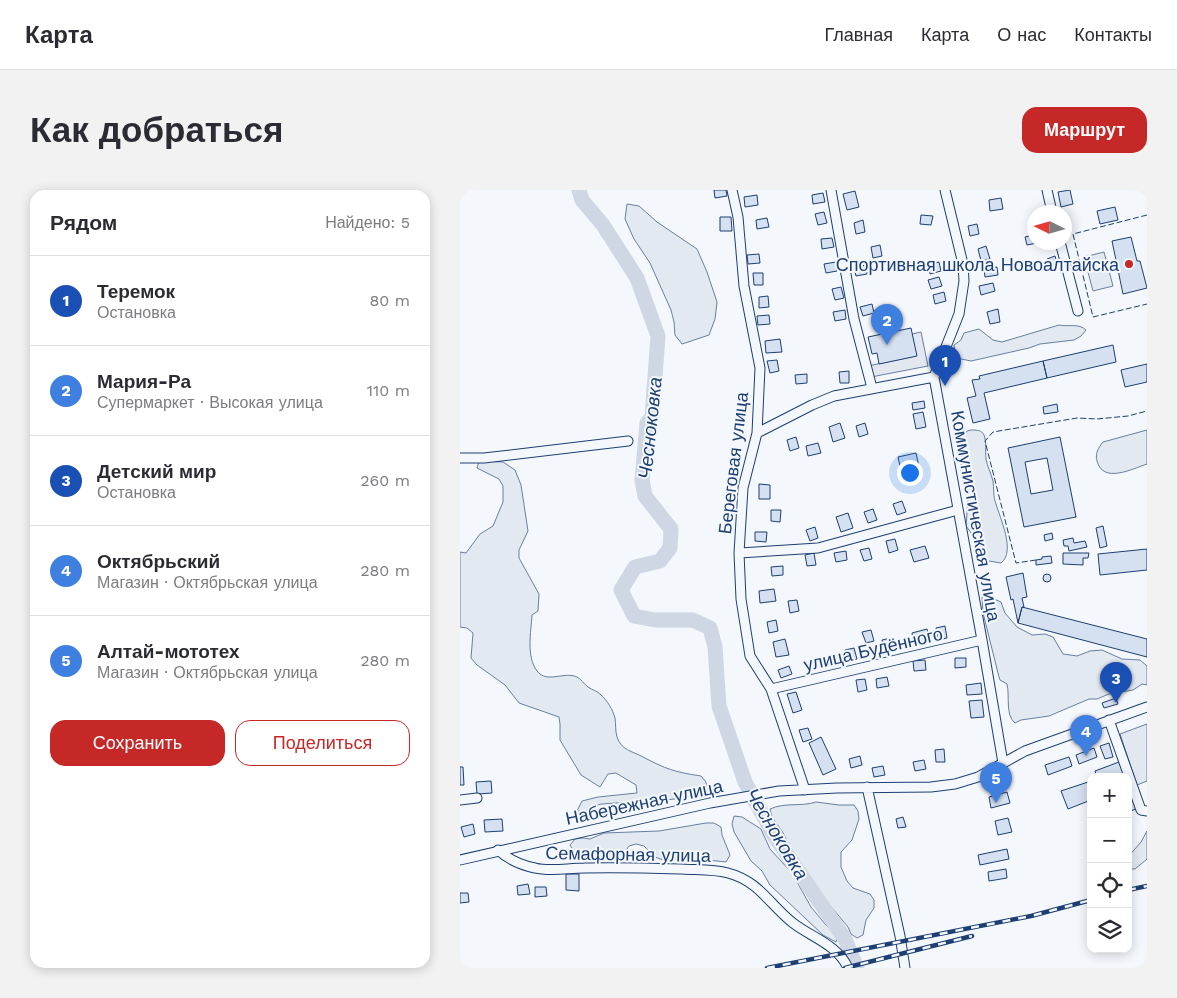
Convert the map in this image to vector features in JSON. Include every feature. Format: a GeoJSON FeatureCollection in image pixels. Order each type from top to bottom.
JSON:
{"type":"FeatureCollection","features":[{"type":"Feature","properties":{"kind":"street","name":"Береговая улица"},"geometry":{"type":"LineString","coordinates":[[732,190],[738,217],[744,286],[760,368],[757,433],[743,488],[739,552],[741,599],[750,656],[770,689],[806,790]]}},
{"type":"Feature","properties":{"kind":"street"},"geometry":{"type":"LineString","coordinates":[[831,190],[854,319],[872,388]]}},
{"type":"Feature","properties":{"kind":"street"},"geometry":{"type":"LineString","coordinates":[[757,433],[834,396],[934,376],[959,314],[964,281],[963,264],[945,190]]}},
{"type":"Feature","properties":{"kind":"street"},"geometry":{"type":"LineString","coordinates":[[1047,190],[1050,205]]}},
{"type":"Feature","properties":{"kind":"street"},"geometry":{"type":"LineString","coordinates":[[1062,250],[1078,311]]}},
{"type":"Feature","properties":{"kind":"street","name":"Коммунистическая улица"},"geometry":{"type":"LineString","coordinates":[[934,376],[1003,763]]}},
{"type":"Feature","properties":{"kind":"street"},"geometry":{"type":"LineString","coordinates":[[460,458],[484,458],[628,441]]}},
{"type":"Feature","properties":{"kind":"street"},"geometry":{"type":"LineString","coordinates":[[739,552],[818,548],[958,510]]}},
{"type":"Feature","properties":{"kind":"street","name":"улица Будённого"},"geometry":{"type":"LineString","coordinates":[[770,689],[982,640]]}},
{"type":"Feature","properties":{"kind":"street","name":"Набережная улица"},"geometry":{"type":"LineString","coordinates":[[460,860],[710,803],[779,791],[867,787],[931,787],[955,784],[978,777],[1025,751],[1147,706]]}},
{"type":"Feature","properties":{"kind":"street"},"geometry":{"type":"LineString","coordinates":[[1109,720],[1141,810],[1147,811]]}},
{"type":"Feature","properties":{"kind":"street"},"geometry":{"type":"LineString","coordinates":[[867,787],[900,936],[904,968]]}},
{"type":"Feature","properties":{"kind":"street"},"geometry":{"type":"LineString","coordinates":[[460,800],[477,798]]}},
{"type":"Feature","properties":{"kind":"street","name":"Семафорная улица"},"geometry":{"type":"LineString","coordinates":[[498,850],[507,858],[537,869],[630,867],[728,873],[749,882],[791,921],[805,932],[817,937],[828,945],[848,968]]}},
{"type":"Feature","properties":{"kind":"shaded area"},"geometry":{"type":"Polygon","coordinates":[[[627,204],[639,206],[657,222],[697,249],[717,302],[715,319],[709,335],[682,344],[675,335],[671,310],[650,263],[634,239],[625,219],[627,204]]]}},
{"type":"Feature","properties":{"kind":"shaded area"},"geometry":{"type":"Polygon","coordinates":[[[1104,252],[1113,286],[1093,291],[1084,257],[1104,252]]]}},
{"type":"Feature","properties":{"kind":"shaded area"},"geometry":{"type":"Polygon","coordinates":[[[1059,325],[1077,326],[1086,330],[1074,340],[1040,344],[971,361],[956,358],[954,345],[961,340],[964,333],[979,329],[993,340],[1002,342],[1059,325]]]}},
{"type":"Feature","properties":{"kind":"shaded area"},"geometry":{"type":"Polygon","coordinates":[[[921,332],[928,366],[871,377],[868,366],[916,356],[912,334],[921,332]]]}},
{"type":"Feature","properties":{"kind":"shaded area"},"geometry":{"type":"Polygon","coordinates":[[[1147,430],[1147,464],[1119,473],[1105,472],[1100,468],[1096,456],[1103,442],[1147,430]]]}},
{"type":"Feature","properties":{"kind":"shaded area"},"geometry":{"type":"Polygon","coordinates":[[[967,431],[980,431],[985,438],[987,462],[993,481],[995,501],[1006,535],[1007,551],[1001,563],[980,557],[976,551],[975,538],[966,526],[968,499],[961,473],[962,438],[967,431]]]}},
{"type":"Feature","properties":{"kind":"shaded area"},"geometry":{"type":"Polygon","coordinates":[[[479,461],[503,462],[515,470],[521,485],[528,531],[519,550],[519,558],[539,594],[538,611],[532,615],[530,644],[531,658],[537,671],[546,677],[567,675],[578,678],[608,702],[615,718],[617,737],[621,745],[664,767],[701,776],[706,782],[707,791],[670,800],[602,804],[585,811],[577,811],[582,801],[598,797],[637,793],[636,785],[616,773],[608,774],[600,787],[581,775],[560,740],[559,717],[519,703],[505,685],[477,665],[471,658],[473,633],[467,628],[460,627],[460,552],[466,553],[480,534],[493,526],[503,502],[503,486],[499,479],[477,468],[479,461]]]}},
{"type":"Feature","properties":{"kind":"shaded area"},"geometry":{"type":"Polygon","coordinates":[[[985,595],[1001,602],[1005,613],[1017,627],[1032,635],[1045,634],[1053,637],[1063,654],[1077,656],[1090,651],[1102,650],[1122,659],[1140,660],[1147,666],[1147,685],[1142,684],[1133,690],[1109,694],[1097,699],[1089,699],[1049,716],[1021,720],[1015,723],[1010,715],[1007,684],[1000,680],[983,613],[982,597],[985,595]]]}},
{"type":"Feature","properties":{"kind":"shaded area"},"geometry":{"type":"Polygon","coordinates":[[[1147,724],[1147,781],[1137,785],[1120,734],[1147,724]]]}},
{"type":"Feature","properties":{"kind":"shaded area"},"geometry":{"type":"Polygon","coordinates":[[[816,802],[854,805],[858,811],[859,819],[852,840],[841,852],[841,867],[847,881],[853,888],[870,894],[874,900],[874,908],[866,920],[863,935],[857,938],[851,934],[848,927],[813,885],[772,817],[770,809],[816,802]]]}},
{"type":"Feature","properties":{"kind":"shaded area"},"geometry":{"type":"Polygon","coordinates":[[[734,816],[742,817],[761,829],[770,849],[792,873],[811,907],[826,925],[838,935],[836,942],[823,935],[770,885],[762,871],[751,861],[734,832],[732,824],[734,816]]]}},
{"type":"Feature","properties":{"kind":"shaded area"},"geometry":{"type":"Polygon","coordinates":[[[714,823],[721,827],[730,855],[726,862],[689,858],[663,860],[655,857],[644,846],[636,844],[629,846],[620,859],[596,858],[579,854],[570,845],[575,839],[590,839],[604,833],[659,831],[714,823]]]}},
{"type":"Feature","properties":{"kind":"shaded area"},"geometry":{"type":"Polygon","coordinates":[[[1147,831],[1147,859],[1135,869],[1132,869],[1132,852],[1147,831]]]}},
{"type":"Feature","properties":{"kind":"building"},"geometry":{"type":"Polygon","coordinates":[[[714,190],[726,190],[727,196],[715,198],[714,190]]]}},
{"type":"Feature","properties":{"kind":"building"},"geometry":{"type":"Polygon","coordinates":[[[1070,190],[1073,204],[1061,205],[1058,192],[1070,190]]]}},
{"type":"Feature","properties":{"kind":"building"},"geometry":{"type":"Polygon","coordinates":[[[855,191],[859,207],[847,210],[843,194],[855,191]]]}},
{"type":"Feature","properties":{"kind":"building"},"geometry":{"type":"Polygon","coordinates":[[[823,193],[825,202],[813,204],[812,195],[823,193]]]}},
{"type":"Feature","properties":{"kind":"building"},"geometry":{"type":"Polygon","coordinates":[[[757,195],[758,205],[745,207],[744,197],[757,195]]]}},
{"type":"Feature","properties":{"kind":"building"},"geometry":{"type":"Polygon","coordinates":[[[1001,198],[1003,209],[990,211],[989,200],[1001,198]]]}},
{"type":"Feature","properties":{"kind":"building"},"geometry":{"type":"Polygon","coordinates":[[[1115,207],[1118,220],[1100,224],[1097,211],[1115,207]]]}},
{"type":"Feature","properties":{"kind":"building"},"geometry":{"type":"Polygon","coordinates":[[[824,212],[827,223],[818,225],[815,214],[824,212]]]}},
{"type":"Feature","properties":{"kind":"building"},"geometry":{"type":"Polygon","coordinates":[[[921,215],[933,216],[931,225],[920,224],[921,215]]]}},
{"type":"Feature","properties":{"kind":"building"},"geometry":{"type":"Polygon","coordinates":[[[720,217],[731,217],[732,231],[720,231],[720,217]]]}},
{"type":"Feature","properties":{"kind":"building"},"geometry":{"type":"Polygon","coordinates":[[[767,218],[769,227],[757,229],[756,220],[767,218]]]}},
{"type":"Feature","properties":{"kind":"building"},"geometry":{"type":"Polygon","coordinates":[[[863,220],[865,232],[856,234],[854,223],[863,220]]]}},
{"type":"Feature","properties":{"kind":"building"},"geometry":{"type":"Polygon","coordinates":[[[977,224],[979,234],[970,236],[968,226],[977,224]]]}},
{"type":"Feature","properties":{"kind":"building","name":"Спортивная школа Новоалтайска"},"geometry":{"type":"Polygon","coordinates":[[[1131,237],[1147,288],[1123,294],[1112,241],[1131,237]]]}},
{"type":"Feature","properties":{"kind":"building"},"geometry":{"type":"Polygon","coordinates":[[[832,238],[834,247],[822,249],[821,239],[832,238]]]}},
{"type":"Feature","properties":{"kind":"building"},"geometry":{"type":"Polygon","coordinates":[[[880,245],[882,256],[873,258],[871,247],[880,245]]]}},
{"type":"Feature","properties":{"kind":"building"},"geometry":{"type":"Polygon","coordinates":[[[986,246],[990,259],[981,261],[978,249],[986,246]]]}},
{"type":"Feature","properties":{"kind":"building"},"geometry":{"type":"Polygon","coordinates":[[[759,254],[760,263],[748,264],[747,255],[759,254]]]}},
{"type":"Feature","properties":{"kind":"building"},"geometry":{"type":"Polygon","coordinates":[[[1055,256],[1057,263],[1049,266],[1047,259],[1055,256]]]}},
{"type":"Feature","properties":{"kind":"building"},"geometry":{"type":"Polygon","coordinates":[[[836,262],[837,271],[826,273],[824,264],[836,262]]]}},
{"type":"Feature","properties":{"kind":"building"},"geometry":{"type":"Polygon","coordinates":[[[939,262],[941,271],[930,274],[928,265],[939,262]]]}},
{"type":"Feature","properties":{"kind":"building"},"geometry":{"type":"Polygon","coordinates":[[[866,265],[867,274],[856,276],[854,267],[866,265]]]}},
{"type":"Feature","properties":{"kind":"building"},"geometry":{"type":"Polygon","coordinates":[[[997,267],[998,275],[985,277],[984,269],[997,267]]]}},
{"type":"Feature","properties":{"kind":"building"},"geometry":{"type":"Polygon","coordinates":[[[753,273],[763,273],[763,285],[754,285],[753,273]]]}},
{"type":"Feature","properties":{"kind":"building"},"geometry":{"type":"Polygon","coordinates":[[[939,277],[942,286],[931,289],[928,280],[939,277]]]}},
{"type":"Feature","properties":{"kind":"building"},"geometry":{"type":"Polygon","coordinates":[[[993,283],[995,291],[981,295],[979,286],[993,283]]]}},
{"type":"Feature","properties":{"kind":"building"},"geometry":{"type":"Polygon","coordinates":[[[841,287],[844,298],[835,300],[832,289],[841,287]]]}},
{"type":"Feature","properties":{"kind":"building"},"geometry":{"type":"Polygon","coordinates":[[[944,292],[946,301],[935,304],[933,295],[944,292]]]}},
{"type":"Feature","properties":{"kind":"building"},"geometry":{"type":"Polygon","coordinates":[[[768,296],[769,307],[759,308],[759,297],[768,296]]]}},
{"type":"Feature","properties":{"kind":"building"},"geometry":{"type":"Polygon","coordinates":[[[872,304],[874,313],[863,316],[860,307],[872,304]]]}},
{"type":"Feature","properties":{"kind":"building"},"geometry":{"type":"Polygon","coordinates":[[[998,309],[1000,322],[990,324],[987,312],[998,309]]]}},
{"type":"Feature","properties":{"kind":"building"},"geometry":{"type":"Polygon","coordinates":[[[845,310],[846,319],[835,321],[833,312],[845,310]]]}},
{"type":"Feature","properties":{"kind":"building"},"geometry":{"type":"Polygon","coordinates":[[[769,315],[770,324],[758,325],[757,316],[769,315]]]}},
{"type":"Feature","properties":{"kind":"building"},"geometry":{"type":"Polygon","coordinates":[[[891,315],[893,324],[885,326],[883,317],[891,315]]]}},
{"type":"Feature","properties":{"kind":"building"},"geometry":{"type":"Polygon","coordinates":[[[911,328],[917,356],[879,364],[877,353],[872,354],[868,337],[911,328]]]}},
{"type":"Feature","properties":{"kind":"building"},"geometry":{"type":"Polygon","coordinates":[[[780,339],[782,352],[766,353],[765,341],[780,339]]]}},
{"type":"Feature","properties":{"kind":"building"},"geometry":{"type":"Polygon","coordinates":[[[1113,345],[1116,362],[1047,378],[1043,361],[1113,345]]]}},
{"type":"Feature","properties":{"kind":"building"},"geometry":{"type":"Polygon","coordinates":[[[777,360],[779,371],[770,373],[767,361],[777,360]]]}},
{"type":"Feature","properties":{"kind":"building"},"geometry":{"type":"Polygon","coordinates":[[[1043,361],[1047,378],[984,393],[990,419],[973,423],[967,398],[976,396],[972,380],[980,379],[979,376],[1043,361]]]}},
{"type":"Feature","properties":{"kind":"building"},"geometry":{"type":"Polygon","coordinates":[[[1147,364],[1147,382],[1125,387],[1121,370],[1147,364]]]}},
{"type":"Feature","properties":{"kind":"building"},"geometry":{"type":"Polygon","coordinates":[[[849,371],[849,383],[840,383],[839,372],[849,371]]]}},
{"type":"Feature","properties":{"kind":"building"},"geometry":{"type":"Polygon","coordinates":[[[807,374],[807,383],[796,384],[795,375],[807,374]]]}},
{"type":"Feature","properties":{"kind":"building"},"geometry":{"type":"Polygon","coordinates":[[[924,401],[925,408],[913,410],[912,403],[924,401]]]}},
{"type":"Feature","properties":{"kind":"building"},"geometry":{"type":"Polygon","coordinates":[[[1057,404],[1058,412],[1044,414],[1043,407],[1057,404]]]}},
{"type":"Feature","properties":{"kind":"building"},"geometry":{"type":"Polygon","coordinates":[[[923,412],[926,427],[916,429],[913,414],[923,412]]]}},
{"type":"Feature","properties":{"kind":"building"},"geometry":{"type":"Polygon","coordinates":[[[840,423],[845,438],[833,442],[829,427],[840,423]]]}},
{"type":"Feature","properties":{"kind":"building"},"geometry":{"type":"Polygon","coordinates":[[[865,423],[868,434],[859,437],[856,426],[865,423]]]}},
{"type":"Feature","properties":{"kind":"building"},"geometry":{"type":"Polygon","coordinates":[[[796,437],[799,448],[790,451],[787,440],[796,437]]]}},
{"type":"Feature","properties":{"kind":"building"},"geometry":{"type":"Polygon","coordinates":[[[1060,437],[1076,517],[1024,527],[1008,448],[1060,437]],[[1047,458],[1025,462],[1031,494],[1053,490],[1047,458]]]}},
{"type":"Feature","properties":{"kind":"building"},"geometry":{"type":"Polygon","coordinates":[[[818,443],[821,453],[808,456],[806,446],[818,443]]]}},
{"type":"Feature","properties":{"kind":"building"},"geometry":{"type":"Polygon","coordinates":[[[916,453],[921,476],[903,480],[898,457],[916,453]]]}},
{"type":"Feature","properties":{"kind":"building"},"geometry":{"type":"Polygon","coordinates":[[[759,484],[770,485],[770,499],[759,499],[759,484]]]}},
{"type":"Feature","properties":{"kind":"building"},"geometry":{"type":"Polygon","coordinates":[[[902,501],[906,512],[897,515],[893,504],[902,501]]]}},
{"type":"Feature","properties":{"kind":"building"},"geometry":{"type":"Polygon","coordinates":[[[873,509],[877,520],[868,523],[864,512],[873,509]]]}},
{"type":"Feature","properties":{"kind":"building"},"geometry":{"type":"Polygon","coordinates":[[[771,510],[781,510],[780,522],[771,521],[771,510]]]}},
{"type":"Feature","properties":{"kind":"building"},"geometry":{"type":"Polygon","coordinates":[[[848,513],[853,528],[841,532],[836,517],[848,513]]]}},
{"type":"Feature","properties":{"kind":"building"},"geometry":{"type":"Polygon","coordinates":[[[1103,526],[1107,546],[1100,548],[1096,528],[1103,526]]]}},
{"type":"Feature","properties":{"kind":"building"},"geometry":{"type":"Polygon","coordinates":[[[815,527],[818,538],[810,541],[806,530],[815,527]]]}},
{"type":"Feature","properties":{"kind":"building"},"geometry":{"type":"Polygon","coordinates":[[[755,532],[767,532],[766,542],[755,541],[755,532]]]}},
{"type":"Feature","properties":{"kind":"building"},"geometry":{"type":"Polygon","coordinates":[[[1052,533],[1053,539],[1045,541],[1044,535],[1052,533]]]}},
{"type":"Feature","properties":{"kind":"building"},"geometry":{"type":"Polygon","coordinates":[[[1073,538],[1074,543],[1085,541],[1087,547],[1069,551],[1068,546],[1064,546],[1063,540],[1073,538]]]}},
{"type":"Feature","properties":{"kind":"building"},"geometry":{"type":"Polygon","coordinates":[[[895,539],[898,550],[889,553],[886,541],[895,539]]]}},
{"type":"Feature","properties":{"kind":"building"},"geometry":{"type":"Polygon","coordinates":[[[925,546],[929,558],[914,562],[910,550],[925,546]]]}},
{"type":"Feature","properties":{"kind":"building"},"geometry":{"type":"Polygon","coordinates":[[[869,548],[872,559],[864,561],[860,550],[869,548]]]}},
{"type":"Feature","properties":{"kind":"building"},"geometry":{"type":"Polygon","coordinates":[[[1147,549],[1147,570],[1100,575],[1098,554],[1147,549]]]}},
{"type":"Feature","properties":{"kind":"building"},"geometry":{"type":"Polygon","coordinates":[[[846,551],[847,560],[836,562],[834,553],[846,551]]]}},
{"type":"Feature","properties":{"kind":"building"},"geometry":{"type":"Polygon","coordinates":[[[814,553],[816,565],[807,566],[805,555],[814,553]]]}},
{"type":"Feature","properties":{"kind":"building"},"geometry":{"type":"Polygon","coordinates":[[[1063,553],[1089,553],[1088,558],[1083,558],[1083,565],[1063,564],[1063,553]]]}},
{"type":"Feature","properties":{"kind":"building"},"geometry":{"type":"Polygon","coordinates":[[[1051,556],[1052,563],[1036,565],[1036,560],[1051,556]]]}},
{"type":"Feature","properties":{"kind":"building"},"geometry":{"type":"Polygon","coordinates":[[[783,566],[783,575],[772,576],[771,567],[783,566]]]}},
{"type":"Feature","properties":{"kind":"building"},"geometry":{"type":"Polygon","coordinates":[[[1023,573],[1027,597],[1022,598],[1024,607],[1022,607],[1018,623],[1006,577],[1023,573]]]}},
{"type":"Feature","properties":{"kind":"building"},"geometry":{"type":"Polygon","coordinates":[[[1047,574],[1051,578],[1047,582],[1043,578],[1047,574]]]}},
{"type":"Feature","properties":{"kind":"building"},"geometry":{"type":"Polygon","coordinates":[[[774,589],[776,601],[760,603],[759,591],[774,589]]]}},
{"type":"Feature","properties":{"kind":"building"},"geometry":{"type":"Polygon","coordinates":[[[797,600],[799,611],[790,613],[788,601],[797,600]]]}},
{"type":"Feature","properties":{"kind":"building"},"geometry":{"type":"Polygon","coordinates":[[[1022,607],[1147,639],[1147,657],[1018,623],[1022,607]]]}},
{"type":"Feature","properties":{"kind":"building"},"geometry":{"type":"Polygon","coordinates":[[[776,620],[778,631],[769,633],[767,622],[776,620]]]}},
{"type":"Feature","properties":{"kind":"building"},"geometry":{"type":"Polygon","coordinates":[[[945,626],[947,638],[938,640],[936,628],[945,626]]]}},
{"type":"Feature","properties":{"kind":"building"},"geometry":{"type":"Polygon","coordinates":[[[927,629],[930,642],[914,645],[912,633],[927,629]]]}},
{"type":"Feature","properties":{"kind":"building"},"geometry":{"type":"Polygon","coordinates":[[[871,630],[874,641],[866,643],[862,632],[871,630]]]}},
{"type":"Feature","properties":{"kind":"building"},"geometry":{"type":"Polygon","coordinates":[[[891,638],[894,650],[885,651],[882,640],[891,638]]]}},
{"type":"Feature","properties":{"kind":"building"},"geometry":{"type":"Polygon","coordinates":[[[785,639],[789,655],[776,657],[773,642],[785,639]]]}},
{"type":"Feature","properties":{"kind":"building"},"geometry":{"type":"Polygon","coordinates":[[[854,648],[857,659],[848,661],[845,650],[854,648]]]}},
{"type":"Feature","properties":{"kind":"building"},"geometry":{"type":"Polygon","coordinates":[[[955,658],[966,658],[966,667],[955,668],[955,658]]]}},
{"type":"Feature","properties":{"kind":"building"},"geometry":{"type":"Polygon","coordinates":[[[925,660],[926,670],[914,671],[913,661],[925,660]]]}},
{"type":"Feature","properties":{"kind":"building"},"geometry":{"type":"Polygon","coordinates":[[[789,666],[792,674],[781,678],[778,670],[789,666]]]}},
{"type":"Feature","properties":{"kind":"building"},"geometry":{"type":"Polygon","coordinates":[[[887,677],[889,686],[877,688],[876,679],[887,677]]]}},
{"type":"Feature","properties":{"kind":"building"},"geometry":{"type":"Polygon","coordinates":[[[865,679],[867,690],[858,692],[856,680],[865,679]]]}},
{"type":"Feature","properties":{"kind":"building"},"geometry":{"type":"Polygon","coordinates":[[[981,683],[982,694],[967,695],[966,685],[981,683]]]}},
{"type":"Feature","properties":{"kind":"building"},"geometry":{"type":"Polygon","coordinates":[[[796,692],[802,710],[793,713],[787,694],[796,692]]]}},
{"type":"Feature","properties":{"kind":"building"},"geometry":{"type":"Polygon","coordinates":[[[1116,698],[1118,704],[1104,708],[1102,703],[1116,698]]]}},
{"type":"Feature","properties":{"kind":"building"},"geometry":{"type":"Polygon","coordinates":[[[982,700],[984,717],[971,718],[969,701],[982,700]]]}},
{"type":"Feature","properties":{"kind":"building"},"geometry":{"type":"Polygon","coordinates":[[[808,728],[812,739],[803,742],[799,730],[808,728]]]}},
{"type":"Feature","properties":{"kind":"building"},"geometry":{"type":"Polygon","coordinates":[[[821,737],[836,769],[823,775],[809,743],[821,737]]]}},
{"type":"Feature","properties":{"kind":"building"},"geometry":{"type":"Polygon","coordinates":[[[1109,743],[1113,757],[1105,759],[1100,746],[1109,743]]]}},
{"type":"Feature","properties":{"kind":"building"},"geometry":{"type":"Polygon","coordinates":[[[1094,748],[1097,757],[1079,764],[1076,755],[1094,748]]]}},
{"type":"Feature","properties":{"kind":"building"},"geometry":{"type":"Polygon","coordinates":[[[944,749],[945,762],[936,762],[935,750],[944,749]]]}},
{"type":"Feature","properties":{"kind":"building"},"geometry":{"type":"Polygon","coordinates":[[[860,756],[862,765],[851,768],[849,759],[860,756]]]}},
{"type":"Feature","properties":{"kind":"building"},"geometry":{"type":"Polygon","coordinates":[[[1069,757],[1072,766],[1048,775],[1045,765],[1069,757]]]}},
{"type":"Feature","properties":{"kind":"building"},"geometry":{"type":"Polygon","coordinates":[[[924,760],[926,769],[915,771],[913,762],[924,760]]]}},
{"type":"Feature","properties":{"kind":"building"},"geometry":{"type":"Polygon","coordinates":[[[1119,762],[1123,773],[1096,773],[1095,771],[1119,762]]]}},
{"type":"Feature","properties":{"kind":"building"},"geometry":{"type":"Polygon","coordinates":[[[883,766],[885,775],[874,777],[872,768],[883,766]]]}},
{"type":"Feature","properties":{"kind":"building"},"geometry":{"type":"Polygon","coordinates":[[[460,767],[463,767],[464,785],[460,785],[460,767]]]}},
{"type":"Feature","properties":{"kind":"building"},"geometry":{"type":"Polygon","coordinates":[[[491,781],[492,793],[477,794],[476,782],[491,781]]]}},
{"type":"Feature","properties":{"kind":"building"},"geometry":{"type":"Polygon","coordinates":[[[1087,782],[1087,802],[1068,809],[1061,791],[1087,782]]]}},
{"type":"Feature","properties":{"kind":"building"},"geometry":{"type":"Polygon","coordinates":[[[1007,792],[1010,803],[991,808],[989,797],[1007,792]]]}},
{"type":"Feature","properties":{"kind":"building"},"geometry":{"type":"Polygon","coordinates":[[[1132,798],[1136,809],[1132,810],[1132,798]]]}},
{"type":"Feature","properties":{"kind":"building"},"geometry":{"type":"Polygon","coordinates":[[[903,817],[906,827],[898,828],[896,819],[903,817]]]}},
{"type":"Feature","properties":{"kind":"building"},"geometry":{"type":"Polygon","coordinates":[[[1008,818],[1012,832],[998,835],[995,821],[1008,818]]]}},
{"type":"Feature","properties":{"kind":"building"},"geometry":{"type":"Polygon","coordinates":[[[502,819],[503,831],[485,832],[484,820],[502,819]]]}},
{"type":"Feature","properties":{"kind":"building"},"geometry":{"type":"Polygon","coordinates":[[[473,824],[475,834],[464,837],[461,827],[473,824]]]}},
{"type":"Feature","properties":{"kind":"building"},"geometry":{"type":"Polygon","coordinates":[[[1007,849],[1009,859],[980,865],[978,855],[1007,849]]]}},
{"type":"Feature","properties":{"kind":"building"},"geometry":{"type":"Polygon","coordinates":[[[1006,869],[1007,878],[989,881],[988,872],[1006,869]]]}},
{"type":"Feature","properties":{"kind":"building"},"geometry":{"type":"Polygon","coordinates":[[[566,874],[579,874],[579,891],[566,890],[566,874]]]}},
{"type":"Feature","properties":{"kind":"building"},"geometry":{"type":"Polygon","coordinates":[[[528,884],[530,894],[518,895],[517,886],[528,884]]]}},
{"type":"Feature","properties":{"kind":"building"},"geometry":{"type":"Polygon","coordinates":[[[535,887],[546,887],[547,896],[535,897],[535,887]]]}},
{"type":"Feature","properties":{"kind":"building"},"geometry":{"type":"Polygon","coordinates":[[[460,893],[468,893],[469,902],[460,903],[460,893]]]}},
{"type":"Feature","properties":{"kind":"waterway","name":"Чесноковка"},"geometry":{"type":"LineString","coordinates":[[579,190],[582,200],[603,225],[637,278],[658,336],[652,417],[647,423],[642,480],[645,496],[671,529],[670,548],[660,561],[635,567],[621,590],[634,616],[655,620],[693,620],[710,628],[715,647],[719,706],[745,782],[773,834],[845,939],[857,968]]}},
{"type":"Feature","properties":{"kind":"railway"},"geometry":{"type":"LineString","coordinates":[[1132,889],[1147,886]]}},
{"type":"Feature","properties":{"kind":"railway"},"geometry":{"type":"LineString","coordinates":[[767,968],[1031,916],[1087,901]]}},
{"type":"Feature","properties":{"kind":"railway"},"geometry":{"type":"LineString","coordinates":[[845,968],[972,936]]}},
{"type":"Feature","properties":{"kind":"fence"},"geometry":{"type":"LineString","coordinates":[[1147,215],[1073,234],[1093,317],[1147,304]]}},
{"type":"Feature","properties":{"kind":"fence"},"geometry":{"type":"LineString","coordinates":[[1036,560],[1016,563],[985,441],[993,432],[1077,418],[1097,419],[1128,416],[1147,411]]}},
{"type":"Feature","properties":{"kind":"place","name":"Спортивная школа Новоалтайска"},"geometry":{"type":"Point","coordinates":[1129,264]}},
{"type":"Feature","properties":{"kind":"place","name":"Мария-Ра"},"geometry":{"type":"Point","coordinates":[887,345]}},
{"type":"Feature","properties":{"kind":"place","name":"Теремок"},"geometry":{"type":"Point","coordinates":[945,386]}},
{"type":"Feature","properties":{"kind":"place","name":"Детский мир"},"geometry":{"type":"Point","coordinates":[1116,703]}},
{"type":"Feature","properties":{"kind":"place","name":"Октябрьский"},"geometry":{"type":"Point","coordinates":[1086,756]}},
{"type":"Feature","properties":{"kind":"place","name":"Алтай-мототех"},"geometry":{"type":"Point","coordinates":[996,803]}}]}
